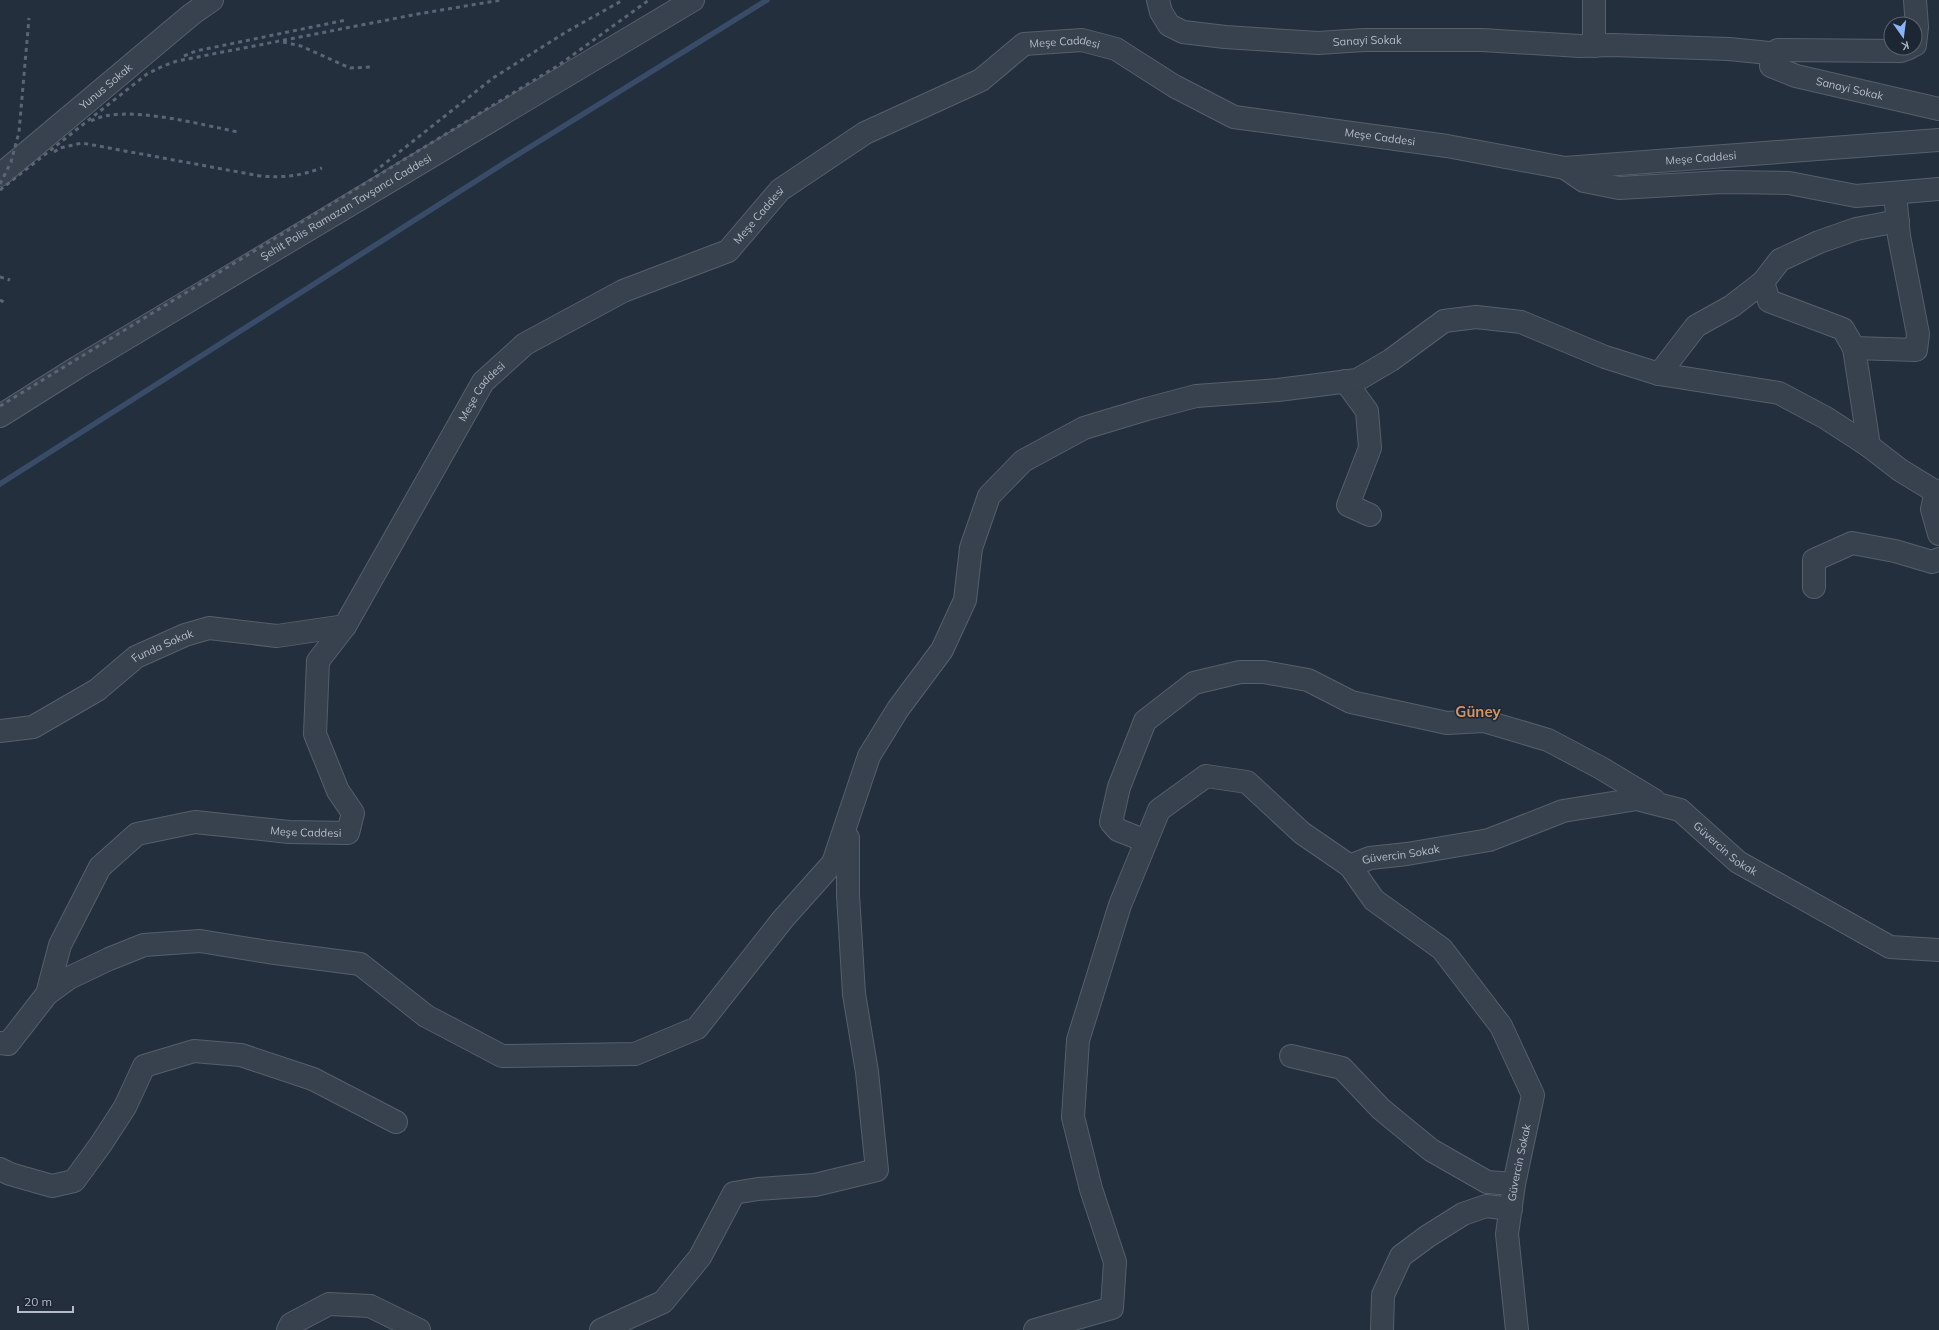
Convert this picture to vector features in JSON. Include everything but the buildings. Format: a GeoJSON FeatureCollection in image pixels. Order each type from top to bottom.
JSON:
{"type":"FeatureCollection","features":[{"type":"Feature","properties":{"kind":"street","name":"Yunus Sokak"},"geometry":{"type":"LineString","coordinates":[[0,175],[192,14],[212,0]]}},
{"type":"Feature","properties":{"kind":"street","name":"Şehit Polis Ramazan Tavşancı Caddesi"},"geometry":{"type":"LineString","coordinates":[[0,416],[78,367],[693,0]]}},
{"type":"Feature","properties":{"kind":"street","name":"Sanayi Sokak"},"geometry":{"type":"LineString","coordinates":[[1158,0],[1161,12],[1169,25],[1183,32],[1225,37],[1318,43],[1364,40],[1482,40],[1594,46],[1730,49],[1769,53],[1775,57],[1771,66],[1796,76],[1939,109]]}},
{"type":"Feature","properties":{"kind":"street"},"geometry":{"type":"LineString","coordinates":[[1594,0],[1594,46]]}},
{"type":"Feature","properties":{"kind":"street"},"geometry":{"type":"LineString","coordinates":[[1915,0],[1916,16]]}},
{"type":"Feature","properties":{"kind":"street","name":"Meşe Caddesi"},"geometry":{"type":"LineString","coordinates":[[0,1043],[8,1044],[48,994],[60,945],[100,867],[137,834],[195,822],[289,832],[348,833],[353,813],[338,790],[315,734],[318,662],[345,626],[483,382],[525,344],[623,291],[728,251],[780,190],[865,133],[981,80],[1024,44],[1082,40],[1116,49],[1174,86],[1234,117],[1447,146],[1565,168],[1939,140]]}},
{"type":"Feature","properties":{"kind":"street"},"geometry":{"type":"LineString","coordinates":[[1775,57],[1778,50],[1883,51]]}},
{"type":"Feature","properties":{"kind":"street"},"geometry":{"type":"LineString","coordinates":[[1565,168],[1584,181],[1619,188],[1723,182],[1790,183],[1856,196],[1939,190]]}},
{"type":"Feature","properties":{"kind":"street"},"geometry":{"type":"LineString","coordinates":[[1854,348],[1916,350],[1918,334],[1899,236],[1895,193]]}},
{"type":"Feature","properties":{"kind":"street"},"geometry":{"type":"LineString","coordinates":[[1659,374],[1696,326],[1732,306],[1762,282],[1780,260],[1819,242],[1856,229],[1898,221]]}},
{"type":"Feature","properties":{"kind":"street"},"geometry":{"type":"LineString","coordinates":[[1762,282],[1768,302],[1843,329],[1854,348],[1869,446]]}},
{"type":"Feature","properties":{"kind":"street"},"geometry":{"type":"LineString","coordinates":[[48,994],[70,978],[109,958],[144,944],[200,941],[268,952],[360,964],[426,1016],[502,1056],[635,1054],[697,1028],[783,919],[833,863],[868,756],[898,709],[942,650],[965,600],[971,548],[989,496],[1023,461],[1084,428],[1196,396],[1278,390],[1357,380],[1391,360],[1444,321],[1476,317],[1521,322],[1604,357],[1659,374],[1779,393],[1826,418],[1869,446],[1900,470],[1938,491],[1932,509],[1939,534]]}},
{"type":"Feature","properties":{"kind":"street"},"geometry":{"type":"LineString","coordinates":[[1345,381],[1367,411],[1370,448],[1348,505],[1370,515]]}},
{"type":"Feature","properties":{"kind":"street"},"geometry":{"type":"LineString","coordinates":[[1814,587],[1814,560],[1852,543],[1895,551],[1932,562],[1939,559]]}},
{"type":"Feature","properties":{"kind":"street","name":"Funda Sokak"},"geometry":{"type":"LineString","coordinates":[[0,731],[33,727],[97,690],[136,657],[185,635],[209,628],[277,636],[345,626]]}},
{"type":"Feature","properties":{"kind":"street"},"geometry":{"type":"LineString","coordinates":[[1146,840],[1118,830],[1111,822],[1119,787],[1145,721],[1194,682],[1240,672],[1264,672],[1308,680],[1351,702],[1447,723],[1484,721],[1548,740],[1601,768],[1662,805]]}},
{"type":"Feature","properties":{"kind":"street"},"geometry":{"type":"LineString","coordinates":[[1035,1330],[1112,1308],[1115,1262],[1091,1189],[1073,1118],[1078,1040],[1120,904],[1159,810],[1206,776],[1247,782],[1302,833],[1350,866]]}},
{"type":"Feature","properties":{"kind":"street","name":"Güvercin Sokak"},"geometry":{"type":"LineString","coordinates":[[1517,1330],[1507,1234],[1514,1184],[1533,1095],[1502,1026],[1442,949],[1374,900],[1350,866],[1370,858],[1407,854],[1489,840],[1563,811],[1637,799],[1680,810],[1738,862],[1890,947],[1939,950]]}},
{"type":"Feature","properties":{"kind":"street"},"geometry":{"type":"LineString","coordinates":[[602,1330],[663,1302],[700,1257],[734,1193],[758,1189],[816,1185],[877,1170],[867,1072],[854,994],[848,895],[848,817]]}},
{"type":"Feature","properties":{"kind":"street"},"geometry":{"type":"LineString","coordinates":[[0,1169],[10,1174],[52,1186],[74,1181],[101,1144],[124,1107],[144,1066],[194,1051],[241,1055],[313,1079],[396,1122]]}},
{"type":"Feature","properties":{"kind":"street"},"geometry":{"type":"LineString","coordinates":[[1292,1056],[1342,1068],[1381,1109],[1432,1150],[1487,1182],[1514,1184]]}},
{"type":"Feature","properties":{"kind":"street"},"geometry":{"type":"LineString","coordinates":[[1382,1330],[1383,1294],[1401,1256],[1428,1236],[1464,1214],[1486,1206],[1511,1209]]}},
{"type":"Feature","properties":{"kind":"street"},"geometry":{"type":"LineString","coordinates":[[288,1330],[291,1324],[329,1304],[370,1306],[418,1330]]}},
{"type":"Feature","properties":{"kind":"waterway"},"geometry":{"type":"LineString","coordinates":[[0,484],[509,160],[767,0]]}},
{"type":"Feature","properties":{"kind":"railway"},"geometry":{"type":"LineString","coordinates":[[0,190],[147,74],[163,66],[177,61],[418,14],[501,0]]}},
{"type":"Feature","properties":{"kind":"railway"},"geometry":{"type":"LineString","coordinates":[[374,172],[493,78],[566,32],[623,0]]}},
{"type":"Feature","properties":{"kind":"railway"},"geometry":{"type":"LineString","coordinates":[[0,406],[559,65],[649,0]]}},
{"type":"Feature","properties":{"kind":"railway"},"geometry":{"type":"LineString","coordinates":[[0,184],[11,162],[19,132],[29,18]]}},
{"type":"Feature","properties":{"kind":"railway"},"geometry":{"type":"LineString","coordinates":[[184,56],[196,51],[346,20]]}},
{"type":"Feature","properties":{"kind":"railway"},"geometry":{"type":"LineString","coordinates":[[283,42],[301,46],[350,68],[372,67]]}},
{"type":"Feature","properties":{"kind":"railway"},"geometry":{"type":"LineString","coordinates":[[91,121],[105,116],[122,114],[142,115],[163,117],[238,132]]}},
{"type":"Feature","properties":{"kind":"railway"},"geometry":{"type":"LineString","coordinates":[[54,152],[60,148],[82,143],[269,177],[291,176],[322,168]]}},
{"type":"Feature","properties":{"kind":"railway"},"geometry":{"type":"LineString","coordinates":[[0,277],[10,280]]}},
{"type":"Feature","properties":{"kind":"railway"},"geometry":{"type":"LineString","coordinates":[[0,300],[4,302]]}},
{"type":"Feature","properties":{"kind":"district","name":"Güney"},"geometry":{"type":"Point","coordinates":[1478,712]}}]}
